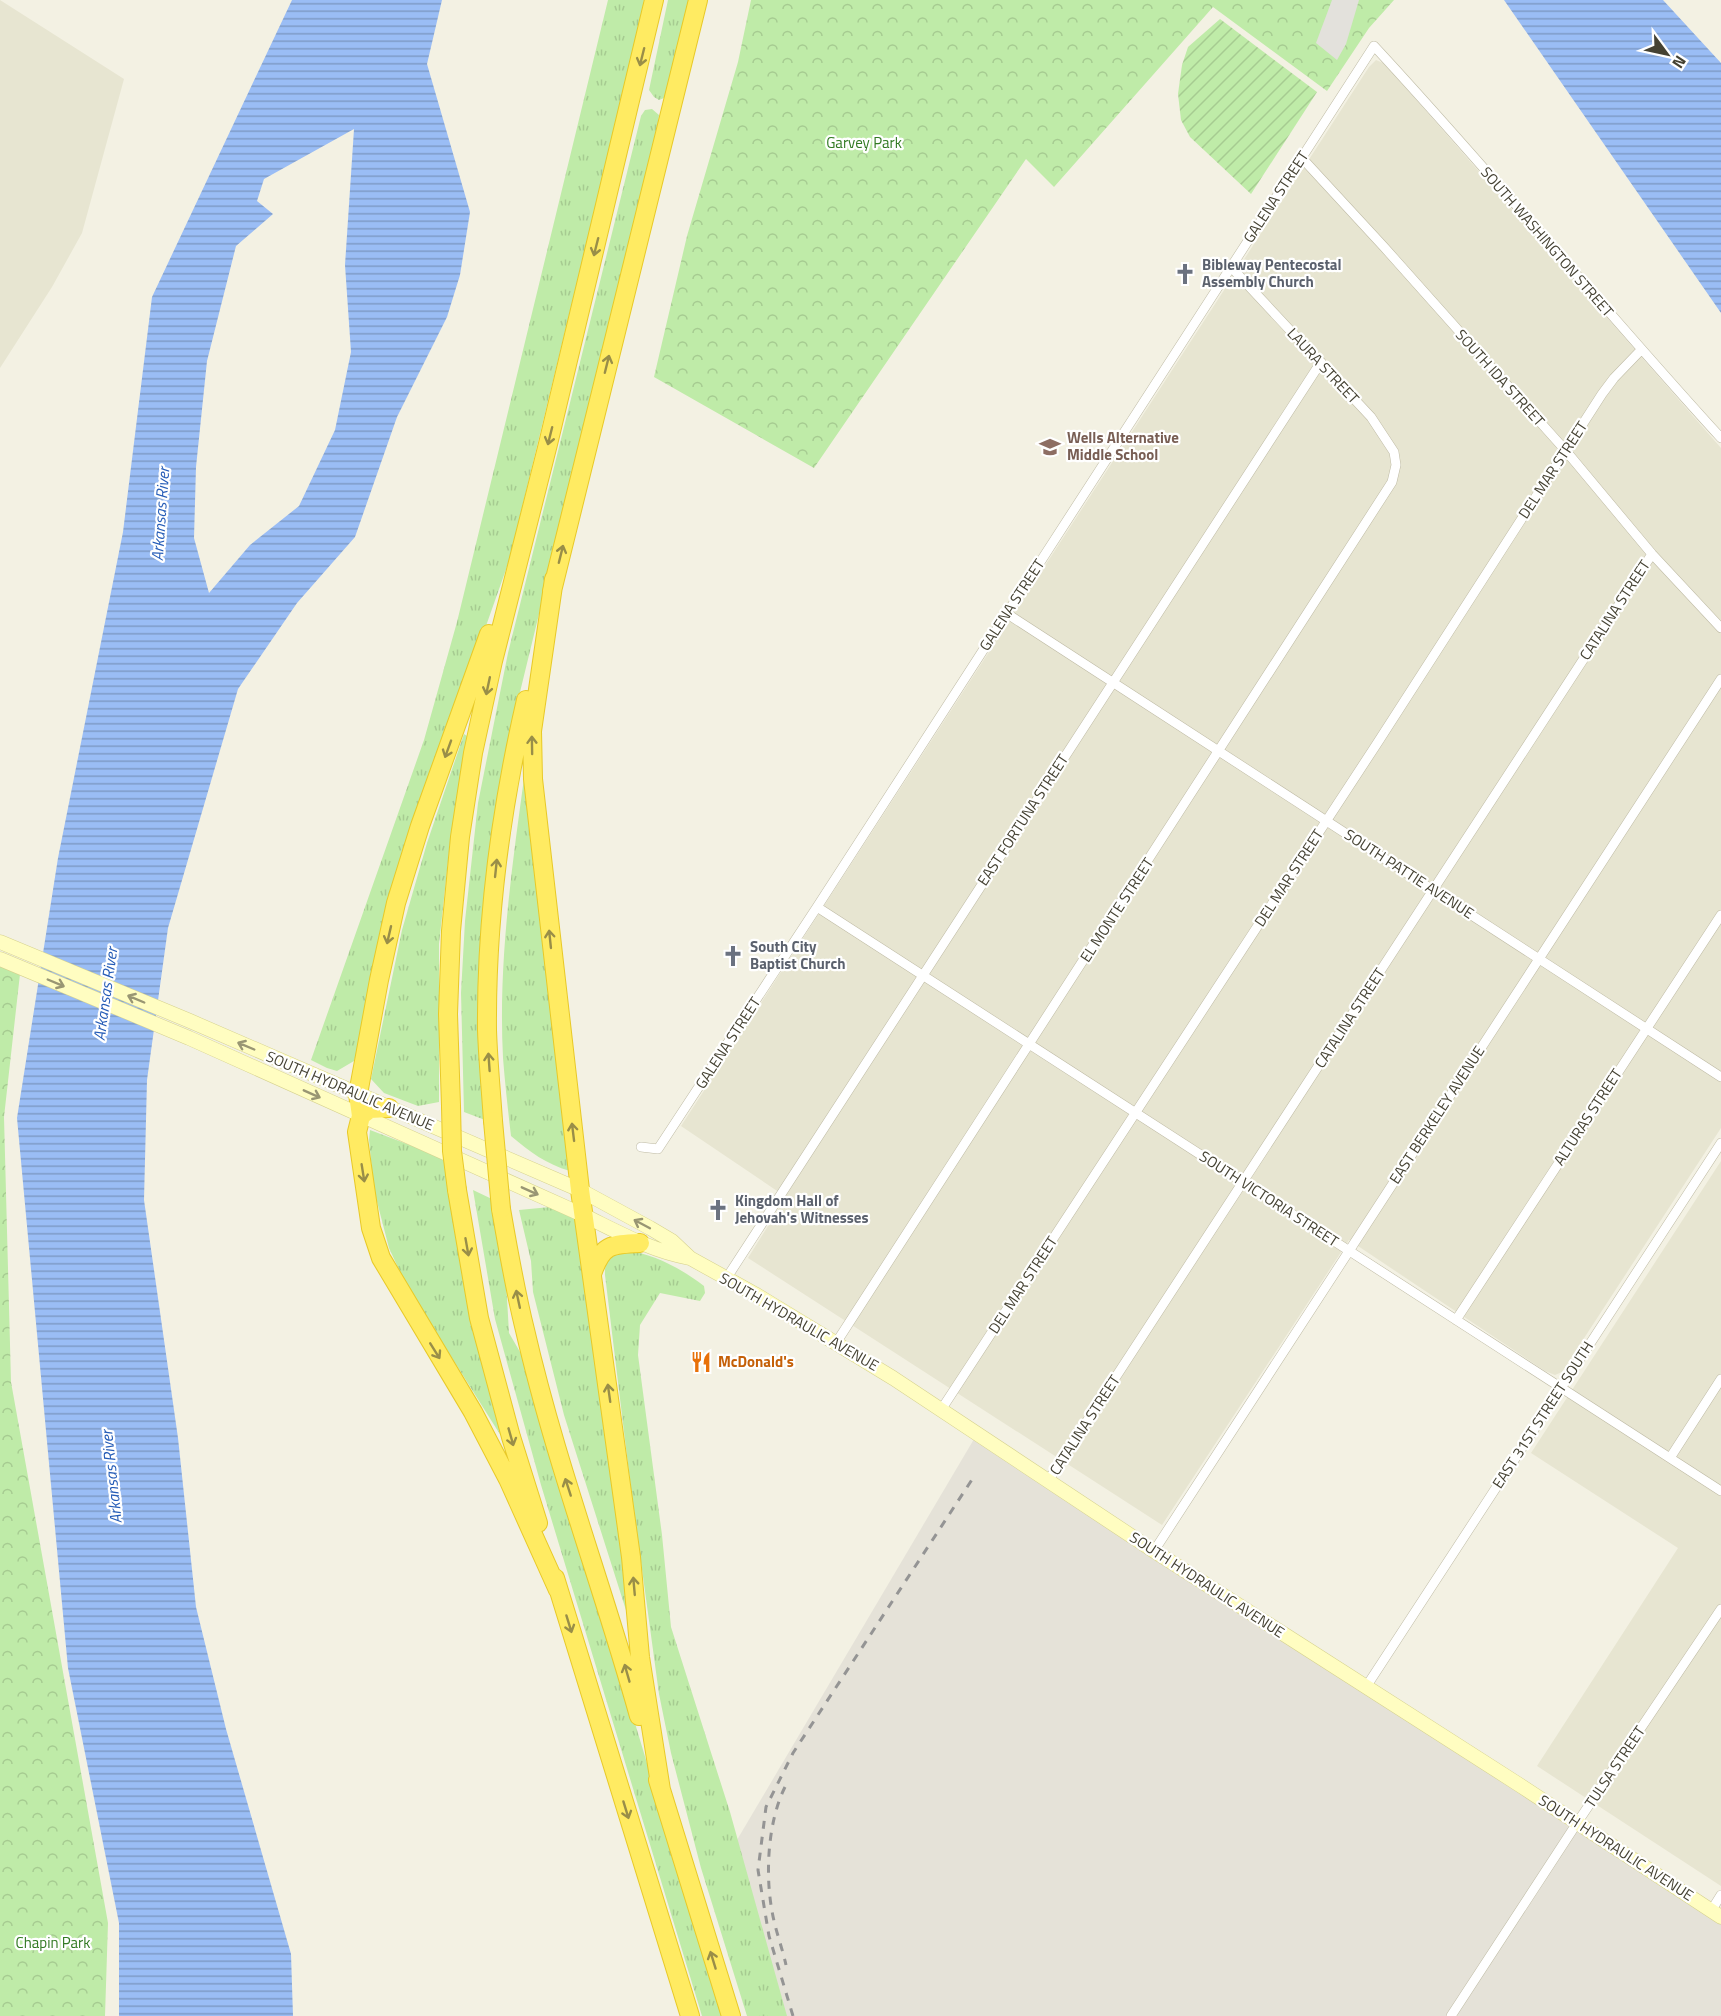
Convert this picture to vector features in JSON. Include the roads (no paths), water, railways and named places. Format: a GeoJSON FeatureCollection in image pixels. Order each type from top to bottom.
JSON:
{"type":"FeatureCollection","features":[{"type":"Feature","properties":{"kind":"highway"},"geometry":{"type":"LineString","coordinates":[[654,0],[493,661],[476,741],[460,837],[451,931],[448,1014],[452,1151],[479,1318],[511,1437],[690,2016]]}},
{"type":"Feature","properties":{"kind":"highway"},"geometry":{"type":"LineString","coordinates":[[698,0],[554,579],[518,736],[499,842],[491,921],[487,1030],[501,1209],[528,1343],[565,1476],[614,1626],[660,1790],[731,2016]]}},
{"type":"Feature","properties":{"kind":"highway"},"geometry":{"type":"LineString","coordinates":[[525,536],[420,826],[396,903],[358,1094],[361,1116],[357,1132],[370,1227],[381,1258],[473,1412],[508,1479],[558,1590]]}},
{"type":"Feature","properties":{"kind":"highway"},"geometry":{"type":"LineString","coordinates":[[554,579],[532,731],[533,779],[583,1215],[631,1557],[640,1657],[660,1790]]}},
{"type":"Feature","properties":{"kind":"highway"},"geometry":{"type":"LineString","coordinates":[[361,1116],[370,1109],[389,1108]]}},
{"type":"Feature","properties":{"kind":"highway"},"geometry":{"type":"LineString","coordinates":[[592,1274],[598,1257],[607,1248],[618,1243],[640,1243]]}},
{"type":"Feature","properties":{"kind":"street","name":"GALENA STREET"},"geometry":{"type":"LineString","coordinates":[[641,1147],[658,1149],[1374,46]]}},
{"type":"Feature","properties":{"kind":"street","name":"SOUTH WASHINGTON STREET"},"geometry":{"type":"LineString","coordinates":[[1374,46],[1441,118],[1641,350],[1721,438]]}},
{"type":"Feature","properties":{"kind":"street","name":"SOUTH IDA STREET"},"geometry":{"type":"LineString","coordinates":[[1301,157],[1566,451],[1652,554],[1721,627]]}},
{"type":"Feature","properties":{"kind":"street","name":"LAURA STREET"},"geometry":{"type":"LineString","coordinates":[[1231,267],[1371,417],[1396,459],[1394,475]]}},
{"type":"Feature","properties":{"kind":"street","name":"DEL MAR STREET"},"geometry":{"type":"LineString","coordinates":[[941,1410],[1614,378],[1641,350]]}},
{"type":"Feature","properties":{"kind":"street","name":"EAST FORTUNA STREET"},"geometry":{"type":"LineString","coordinates":[[726,1279],[1321,362]]}},
{"type":"Feature","properties":{"kind":"street","name":"EL MONTE STREET"},"geometry":{"type":"LineString","coordinates":[[836,1343],[1220,751],[1388,489],[1394,475]]}},
{"type":"Feature","properties":{"kind":"street","name":"CATALINA STREET"},"geometry":{"type":"LineString","coordinates":[[1048,1481],[1652,554]]}},
{"type":"Feature","properties":{"kind":"street","name":"SOUTH PATTIE AVENUE"},"geometry":{"type":"LineString","coordinates":[[1006,613],[1721,1077]]}},
{"type":"Feature","properties":{"kind":"street","name":"EAST BERKELEY AVENUE"},"geometry":{"type":"LineString","coordinates":[[1154,1551],[1721,679]]}},
{"type":"Feature","properties":{"kind":"street","name":"SOUTH VICTORIA STREET"},"geometry":{"type":"LineString","coordinates":[[817,907],[1721,1491]]}},
{"type":"Feature","properties":{"kind":"street","name":"ALTURAS STREET"},"geometry":{"type":"LineString","coordinates":[[1456,1320],[1721,915]]}},
{"type":"Feature","properties":{"kind":"street","name":"SOUTH HYDRAULIC AVENUE"},"geometry":{"type":"LineString","coordinates":[[2,943],[190,1021],[580,1190],[672,1241],[690,1258],[836,1343],[941,1410],[1154,1551],[1716,1914]]}},
{"type":"Feature","properties":{"kind":"street","name":"SOUTH HYDRAULIC AVENUE"},"geometry":{"type":"LineString","coordinates":[[1,959],[189,1038],[583,1215],[640,1243],[667,1254],[690,1258]]}},
{"type":"Feature","properties":{"kind":"street","name":"EAST 31ST STREET SOUTH"},"geometry":{"type":"LineString","coordinates":[[1366,1687],[1721,1143]]}},
{"type":"Feature","properties":{"kind":"street"},"geometry":{"type":"LineString","coordinates":[[1670,1458],[1721,1379]]}},
{"type":"Feature","properties":{"kind":"street","name":"TULSA STREET"},"geometry":{"type":"LineString","coordinates":[[1451,2016],[1721,1609]]}},
{"type":"Feature","properties":{"kind":"street"},"geometry":{"type":"LineString","coordinates":[[1716,1914],[1721,1895]]}},
{"type":"Feature","properties":{"kind":"water","name":"Arkansas River"},"geometry":{"type":"Polygon","coordinates":[[[292,0],[442,0],[427,64],[470,212],[460,275],[447,317],[397,417],[355,537],[297,603],[238,689],[168,928],[147,1080],[144,1200],[178,1438],[196,1607],[226,1729],[291,1954],[293,2016],[119,2016],[119,1923],[68,1668],[17,1118],[58,858],[123,532],[152,297],[292,0]],[[354,129],[264,179],[257,201],[273,214],[236,246],[207,361],[196,467],[194,538],[209,593],[250,545],[299,506],[335,430],[351,352],[345,265],[354,129]]]}},
{"type":"Feature","properties":{"kind":"water"},"geometry":{"type":"Polygon","coordinates":[[[1504,0],[1663,0],[1721,63],[1721,313],[1504,0]]]}},
{"type":"Feature","properties":{"kind":"railway"},"geometry":{"type":"LineString","coordinates":[[793,2016],[769,1936],[758,1870],[766,1807],[793,1753],[975,1475]]}},
{"type":"Feature","properties":{"kind":"railway"},"geometry":{"type":"LineString","coordinates":[[785,1787],[772,1831],[769,1880],[772,1911],[786,1965]]}},
{"type":"Feature","properties":{"kind":"place","name":"Bibleway Pentecostal Assembly Church"},"geometry":{"type":"Point","coordinates":[1185,274]}},
{"type":"Feature","properties":{"kind":"place","name":"Wells Alternative Middle School"},"geometry":{"type":"Point","coordinates":[1050,447]}},
{"type":"Feature","properties":{"kind":"place","name":"South City Baptist Church"},"geometry":{"type":"Point","coordinates":[733,956]}},
{"type":"Feature","properties":{"kind":"place","name":"Kingdom Hall of Jehovah's Witnesses"},"geometry":{"type":"Point","coordinates":[718,1210]}},
{"type":"Feature","properties":{"kind":"place","name":"McDonald's"},"geometry":{"type":"Point","coordinates":[701,1362]}},
{"type":"Feature","properties":{"kind":"park label","name":"Garvey Park"},"geometry":{"type":"Point","coordinates":[864,143]}},
{"type":"Feature","properties":{"kind":"park label","name":"Chapin Park"},"geometry":{"type":"Point","coordinates":[53,1943]}}]}
